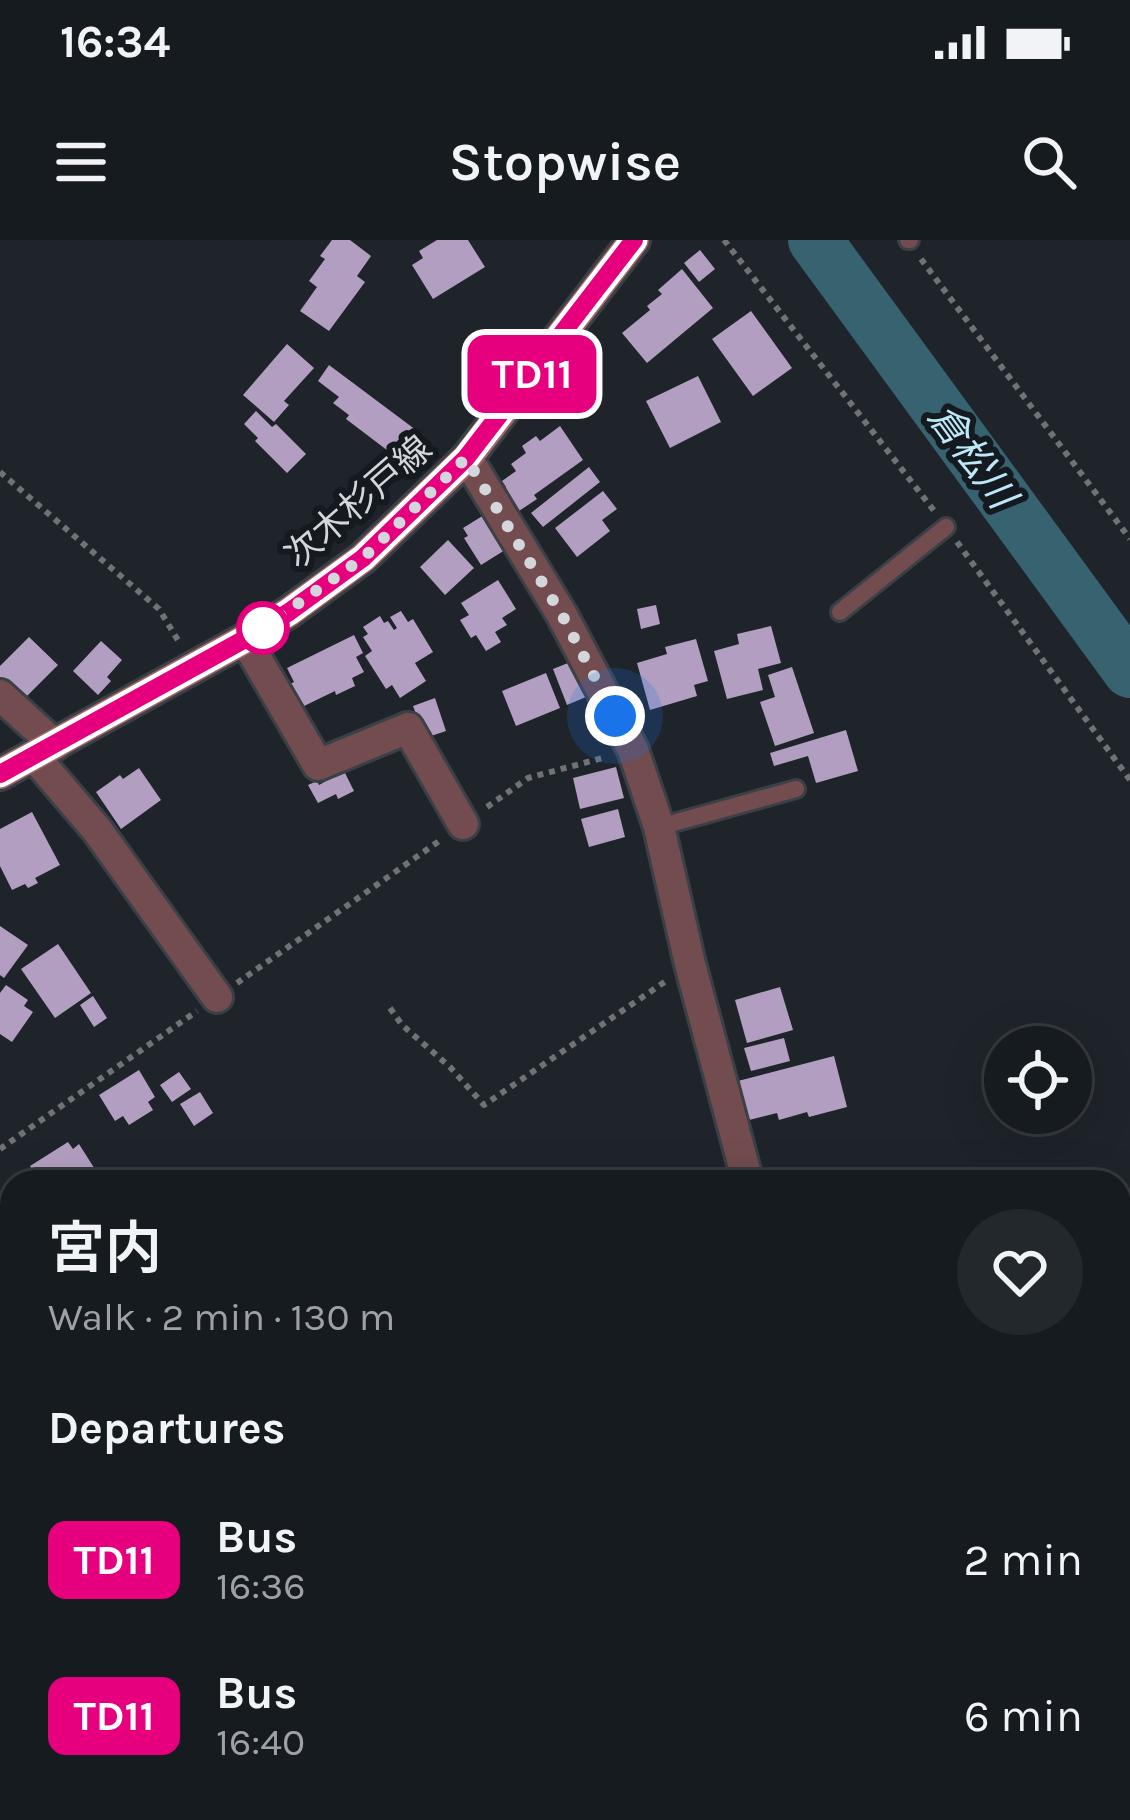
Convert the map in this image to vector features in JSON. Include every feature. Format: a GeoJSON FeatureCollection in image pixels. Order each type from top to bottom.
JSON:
{"type":"FeatureCollection","features":[{"type":"Feature","properties":{"kind":"main road","name":"次木杉戸線"},"geometry":{"type":"LineString","coordinates":[[0,774],[245,639],[363,558],[466,458],[634,240]]}},
{"type":"Feature","properties":{"kind":"street"},"geometry":{"type":"LineString","coordinates":[[466,458],[562,615],[633,750],[659,827],[745,1170]]}},
{"type":"Feature","properties":{"kind":"street"},"geometry":{"type":"LineString","coordinates":[[245,639],[318,765],[408,728],[463,824]]}},
{"type":"Feature","properties":{"kind":"street"},"geometry":{"type":"LineString","coordinates":[[0,695],[45,751],[217,997]]}},
{"type":"Feature","properties":{"kind":"lane"},"geometry":{"type":"LineString","coordinates":[[840,612],[946,527]]}},
{"type":"Feature","properties":{"kind":"lane"},"geometry":{"type":"LineString","coordinates":[[659,827],[796,789]]}},
{"type":"Feature","properties":{"kind":"path"},"geometry":{"type":"LineString","coordinates":[[909,240],[1130,539]]}},
{"type":"Feature","properties":{"kind":"path"},"geometry":{"type":"LineString","coordinates":[[0,472],[159,609],[192,669]]}},
{"type":"Feature","properties":{"kind":"path"},"geometry":{"type":"LineString","coordinates":[[0,1149],[528,778],[633,750]]}},
{"type":"Feature","properties":{"kind":"path"},"geometry":{"type":"LineString","coordinates":[[390,1008],[484,1105],[690,964]]}},
{"type":"Feature","properties":{"kind":"building"},"geometry":{"type":"Polygon","coordinates":[[[332,240],[350,240],[371,256],[357,276],[365,282],[329,331],[300,311],[317,287],[309,281],[332,240]]]}},
{"type":"Feature","properties":{"kind":"building"},"geometry":{"type":"Polygon","coordinates":[[[437,240],[468,240],[485,267],[433,299],[412,265],[423,258],[419,251],[437,240]]]}},
{"type":"Feature","properties":{"kind":"building"},"geometry":{"type":"Polygon","coordinates":[[[700,250],[715,269],[699,282],[684,263],[700,250]]]}},
{"type":"Feature","properties":{"kind":"building"},"geometry":{"type":"Polygon","coordinates":[[[682,269],[713,308],[647,363],[622,333],[650,310],[647,306],[662,294],[658,290],[682,269]]]}},
{"type":"Feature","properties":{"kind":"building"},"geometry":{"type":"Polygon","coordinates":[[[751,311],[792,368],[753,396],[712,339],[751,311]]]}},
{"type":"Feature","properties":{"kind":"building"},"geometry":{"type":"Polygon","coordinates":[[[287,344],[314,368],[284,401],[289,405],[274,422],[243,395],[287,344]]]}},
{"type":"Feature","properties":{"kind":"building"},"geometry":{"type":"Polygon","coordinates":[[[329,365],[424,436],[404,463],[346,419],[349,415],[333,403],[339,397],[318,381],[329,365]]]}},
{"type":"Feature","properties":{"kind":"building"},"geometry":{"type":"Polygon","coordinates":[[[698,376],[721,422],[670,448],[646,401],[698,376]]]}},
{"type":"Feature","properties":{"kind":"building"},"geometry":{"type":"Polygon","coordinates":[[[256,411],[306,454],[287,473],[244,424],[256,411]]]}},
{"type":"Feature","properties":{"kind":"building"},"geometry":{"type":"Polygon","coordinates":[[[560,426],[583,460],[519,511],[502,481],[516,471],[511,464],[526,453],[522,446],[536,436],[540,441],[560,426]]]}},
{"type":"Feature","properties":{"kind":"building"},"geometry":{"type":"Polygon","coordinates":[[[589,467],[600,482],[543,527],[531,513],[589,467]]]}},
{"type":"Feature","properties":{"kind":"building"},"geometry":{"type":"Polygon","coordinates":[[[603,491],[617,509],[602,520],[610,531],[577,557],[555,528],[603,491]]]}},
{"type":"Feature","properties":{"kind":"building"},"geometry":{"type":"Polygon","coordinates":[[[484,515],[505,550],[481,565],[463,528],[484,515]]]}},
{"type":"Feature","properties":{"kind":"building"},"geometry":{"type":"Polygon","coordinates":[[[448,540],[474,568],[445,595],[420,567],[448,540]]]}},
{"type":"Feature","properties":{"kind":"building"},"geometry":{"type":"Polygon","coordinates":[[[498,580],[516,609],[502,618],[507,625],[495,632],[501,642],[486,651],[460,620],[469,615],[461,603],[498,580]]]}},
{"type":"Feature","properties":{"kind":"building"},"geometry":{"type":"Polygon","coordinates":[[[656,605],[660,624],[641,629],[637,609],[656,605]]]}},
{"type":"Feature","properties":{"kind":"building"},"geometry":{"type":"Polygon","coordinates":[[[401,611],[408,622],[413,619],[433,652],[415,663],[426,681],[400,698],[392,685],[386,689],[365,656],[372,651],[363,627],[380,616],[394,630],[390,617],[401,611]]]}},
{"type":"Feature","properties":{"kind":"building"},"geometry":{"type":"Polygon","coordinates":[[[771,626],[781,663],[758,669],[763,690],[727,699],[714,651],[739,644],[737,634],[771,626]]]}},
{"type":"Feature","properties":{"kind":"building"},"geometry":{"type":"Polygon","coordinates":[[[354,635],[363,653],[356,657],[364,672],[352,678],[355,686],[300,708],[288,685],[294,682],[287,668],[354,635]]]}},
{"type":"Feature","properties":{"kind":"building"},"geometry":{"type":"Polygon","coordinates":[[[29,637],[58,665],[24,699],[0,677],[0,666],[29,637]]]}},
{"type":"Feature","properties":{"kind":"building"},"geometry":{"type":"Polygon","coordinates":[[[696,639],[708,681],[694,685],[697,696],[650,710],[637,663],[667,654],[665,647],[696,639]]]}},
{"type":"Feature","properties":{"kind":"building"},"geometry":{"type":"Polygon","coordinates":[[[101,641],[122,660],[98,695],[73,671],[101,641]]]}},
{"type":"Feature","properties":{"kind":"building"},"geometry":{"type":"Polygon","coordinates":[[[573,661],[586,697],[567,705],[553,669],[573,661]]]}},
{"type":"Feature","properties":{"kind":"building"},"geometry":{"type":"Polygon","coordinates":[[[792,667],[814,733],[775,746],[760,702],[775,697],[768,675],[792,667]]]}},
{"type":"Feature","properties":{"kind":"building"},"geometry":{"type":"Polygon","coordinates":[[[546,673],[560,708],[516,726],[502,691],[546,673]]]}},
{"type":"Feature","properties":{"kind":"building"},"geometry":{"type":"Polygon","coordinates":[[[435,698],[446,731],[425,738],[413,706],[435,698]]]}},
{"type":"Feature","properties":{"kind":"building"},"geometry":{"type":"Polygon","coordinates":[[[846,730],[858,771],[816,783],[808,756],[774,766],[770,753],[846,730]]]}},
{"type":"Feature","properties":{"kind":"building"},"geometry":{"type":"Polygon","coordinates":[[[616,767],[624,798],[580,809],[573,778],[616,767]]]}},
{"type":"Feature","properties":{"kind":"building"},"geometry":{"type":"Polygon","coordinates":[[[139,768],[161,800],[121,829],[96,792],[139,768]]]}},
{"type":"Feature","properties":{"kind":"building"},"geometry":{"type":"Polygon","coordinates":[[[344,771],[354,791],[318,803],[308,785],[317,781],[319,785],[344,771]]]}},
{"type":"Feature","properties":{"kind":"building"},"geometry":{"type":"Polygon","coordinates":[[[618,809],[625,837],[589,847],[581,819],[618,809]]]}},
{"type":"Feature","properties":{"kind":"building"},"geometry":{"type":"Polygon","coordinates":[[[32,812],[60,865],[35,878],[38,883],[12,890],[0,866],[0,829],[32,812]]]}},
{"type":"Feature","properties":{"kind":"building"},"geometry":{"type":"Polygon","coordinates":[[[0,926],[28,945],[4,978],[0,975],[0,926]]]}},
{"type":"Feature","properties":{"kind":"building"},"geometry":{"type":"Polygon","coordinates":[[[58,944],[91,993],[55,1018],[21,969],[58,944]]]}},
{"type":"Feature","properties":{"kind":"building"},"geometry":{"type":"Polygon","coordinates":[[[6,985],[28,1000],[24,1006],[33,1012],[12,1042],[0,1034],[0,993],[6,985]]]}},
{"type":"Feature","properties":{"kind":"building"},"geometry":{"type":"Polygon","coordinates":[[[780,987],[793,1030],[747,1043],[735,1000],[780,987]]]}},
{"type":"Feature","properties":{"kind":"building"},"geometry":{"type":"Polygon","coordinates":[[[93,996],[107,1018],[94,1027],[80,1005],[93,996]]]}},
{"type":"Feature","properties":{"kind":"building"},"geometry":{"type":"Polygon","coordinates":[[[784,1038],[790,1061],[751,1071],[744,1048],[784,1038]]]}},
{"type":"Feature","properties":{"kind":"building"},"geometry":{"type":"Polygon","coordinates":[[[834,1056],[847,1107],[809,1117],[807,1112],[779,1120],[777,1113],[749,1120],[738,1081],[834,1056]]]}},
{"type":"Feature","properties":{"kind":"building"},"geometry":{"type":"Polygon","coordinates":[[[139,1070],[155,1097],[148,1102],[153,1110],[129,1125],[123,1116],[115,1121],[99,1095],[139,1070]]]}},
{"type":"Feature","properties":{"kind":"building"},"geometry":{"type":"Polygon","coordinates":[[[179,1072],[191,1089],[172,1102],[160,1085],[179,1072]]]}},
{"type":"Feature","properties":{"kind":"building"},"geometry":{"type":"Polygon","coordinates":[[[200,1092],[213,1113],[194,1126],[180,1104],[200,1092]]]}},
{"type":"Feature","properties":{"kind":"building"},"geometry":{"type":"Polygon","coordinates":[[[68,1142],[73,1149],[79,1144],[95,1170],[32,1170],[30,1166],[68,1142]]]}},
{"type":"Feature","properties":{"kind":"waterway","name":"倉松川"},"geometry":{"type":"LineString","coordinates":[[815,240],[1130,671]]}},
{"type":"Feature","properties":{"kind":"bus line","name":"TD11"},"geometry":{"type":"LineString","coordinates":[[0,774],[245,639],[363,558],[466,458],[634,240]]}},
{"type":"Feature","properties":{"kind":"route"},"geometry":{"type":"LineString","coordinates":[[263,628],[363,558],[466,458],[562,615],[615,716]]}}]}
